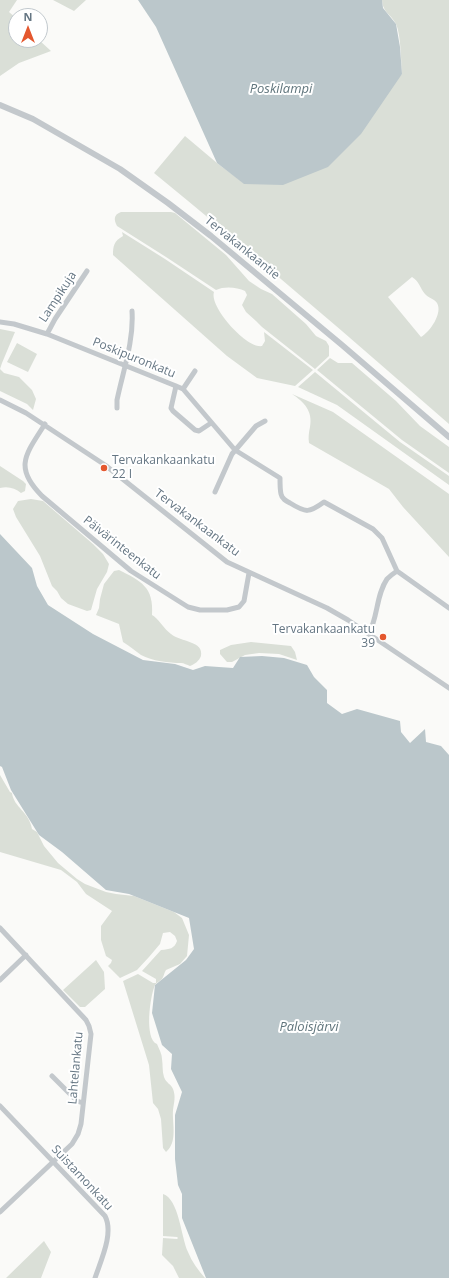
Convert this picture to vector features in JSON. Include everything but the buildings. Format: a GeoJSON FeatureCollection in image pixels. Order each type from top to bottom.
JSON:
{"type":"FeatureCollection","features":[{"type":"Feature","properties":{"kind":"street","name":"Tervakankaantie"},"geometry":{"type":"LineString","coordinates":[[0,105],[33,119],[113,166],[168,203],[342,345],[449,437]]}},
{"type":"Feature","properties":{"kind":"street","name":"Lampikuja"},"geometry":{"type":"LineString","coordinates":[[47,334],[55,319],[87,271]]}},
{"type":"Feature","properties":{"kind":"street"},"geometry":{"type":"LineString","coordinates":[[116,408],[125,364],[132,311]]}},
{"type":"Feature","properties":{"kind":"street","name":"Poskipuronkatu"},"geometry":{"type":"LineString","coordinates":[[0,322],[14,324],[47,334],[125,364],[183,389],[235,450],[280,478],[282,497],[300,510],[307,511],[312,510],[324,502],[374,529],[382,538],[397,571]]}},
{"type":"Feature","properties":{"kind":"street"},"geometry":{"type":"LineString","coordinates":[[183,389],[195,372]]}},
{"type":"Feature","properties":{"kind":"street"},"geometry":{"type":"LineString","coordinates":[[176,386],[171,405],[172,412],[195,430],[199,431],[211,422]]}},
{"type":"Feature","properties":{"kind":"street","name":"Tervakankaankatu"},"geometry":{"type":"LineString","coordinates":[[0,400],[45,424],[105,465],[227,562],[327,608],[369,633],[449,688]]}},
{"type":"Feature","properties":{"kind":"street"},"geometry":{"type":"LineString","coordinates":[[215,492],[235,450],[256,426],[264,421]]}},
{"type":"Feature","properties":{"kind":"street","name":"Päivärinteenkatu"},"geometry":{"type":"LineString","coordinates":[[45,424],[24,462],[25,471],[33,487],[131,571],[183,605],[200,610],[233,609],[239,607],[244,601],[249,573]]}},
{"type":"Feature","properties":{"kind":"street"},"geometry":{"type":"LineString","coordinates":[[369,633],[374,622],[385,584],[388,578],[397,571],[449,608]]}},
{"type":"Feature","properties":{"kind":"street","name":"Lahtelankatu"},"geometry":{"type":"LineString","coordinates":[[0,928],[86,1020],[91,1034],[78,1134],[72,1144],[0,1212]]}},
{"type":"Feature","properties":{"kind":"street"},"geometry":{"type":"LineString","coordinates":[[0,980],[26,955]]}},
{"type":"Feature","properties":{"kind":"street"},"geometry":{"type":"LineString","coordinates":[[52,1076],[77,1101],[83,1104]]}},
{"type":"Feature","properties":{"kind":"street","name":"Suistamonkatu"},"geometry":{"type":"LineString","coordinates":[[0,1106],[107,1220],[108,1232],[95,1278]]}},
{"type":"Feature","properties":{"kind":"shaded area"},"geometry":{"type":"Polygon","coordinates":[[[0,0],[17,0],[12,8],[8,8],[8,48],[48,48],[51,51],[19,63],[0,76],[0,0]]]}},
{"type":"Feature","properties":{"kind":"shaded area"},"geometry":{"type":"Polygon","coordinates":[[[53,0],[86,0],[74,11],[53,0]]]}},
{"type":"Feature","properties":{"kind":"shaded area"},"geometry":{"type":"Polygon","coordinates":[[[382,0],[449,0],[449,424],[303,297],[154,173],[185,136],[245,184],[402,74],[398,29],[384,8],[382,0]],[[412,277],[388,297],[421,337],[425,335],[435,322],[438,307],[437,303],[425,294],[412,277]]]}},
{"type":"Feature","properties":{"kind":"shaded area"},"geometry":{"type":"Polygon","coordinates":[[[121,212],[175,213],[226,255],[249,281],[272,294],[306,324],[316,336],[326,341],[329,346],[329,356],[315,369],[262,327],[246,312],[242,305],[247,295],[245,291],[230,288],[216,290],[117,226],[115,216],[121,212]]]}},
{"type":"Feature","properties":{"kind":"shaded area"},"geometry":{"type":"Polygon","coordinates":[[[122,232],[214,292],[214,299],[217,307],[223,316],[230,326],[247,341],[255,345],[262,346],[265,341],[264,332],[313,370],[295,386],[257,378],[227,356],[113,255],[115,244],[123,236],[122,232]]]}},
{"type":"Feature","properties":{"kind":"shaded area"},"geometry":{"type":"Polygon","coordinates":[[[0,329],[15,332],[0,369],[0,329]]]}},
{"type":"Feature","properties":{"kind":"shaded area"},"geometry":{"type":"Polygon","coordinates":[[[17,343],[37,354],[28,372],[7,362],[17,343]]]}},
{"type":"Feature","properties":{"kind":"shaded area"},"geometry":{"type":"Polygon","coordinates":[[[330,358],[338,363],[352,363],[396,401],[420,426],[449,447],[449,473],[402,440],[317,370],[330,358]]]}},
{"type":"Feature","properties":{"kind":"shaded area"},"geometry":{"type":"Polygon","coordinates":[[[0,369],[4,373],[19,377],[32,390],[36,399],[33,410],[27,404],[0,391],[0,369]]]}},
{"type":"Feature","properties":{"kind":"shaded area"},"geometry":{"type":"Polygon","coordinates":[[[315,372],[400,442],[449,476],[449,485],[337,405],[298,387],[315,372]]]}},
{"type":"Feature","properties":{"kind":"shaded area"},"geometry":{"type":"Polygon","coordinates":[[[292,394],[333,412],[449,494],[449,557],[403,507],[389,489],[309,443],[311,421],[309,412],[304,404],[292,394]]]}},
{"type":"Feature","properties":{"kind":"shaded area"},"geometry":{"type":"Polygon","coordinates":[[[0,466],[26,484],[25,491],[21,493],[11,488],[0,488],[0,466]]]}},
{"type":"Feature","properties":{"kind":"shaded area"},"geometry":{"type":"Polygon","coordinates":[[[31,499],[43,501],[93,544],[103,554],[109,564],[107,572],[97,589],[91,610],[87,611],[68,604],[61,598],[52,586],[40,556],[16,517],[13,509],[18,501],[31,499]]]}},
{"type":"Feature","properties":{"kind":"shaded area"},"geometry":{"type":"Polygon","coordinates":[[[119,570],[134,578],[144,586],[151,598],[152,615],[169,632],[175,637],[191,642],[199,647],[201,656],[197,662],[190,666],[182,663],[171,663],[145,657],[123,642],[119,624],[96,615],[104,584],[114,571],[119,570]]]}},
{"type":"Feature","properties":{"kind":"shaded area"},"geometry":{"type":"Polygon","coordinates":[[[251,642],[291,646],[295,652],[297,660],[279,654],[259,653],[245,655],[232,662],[227,662],[220,654],[220,650],[231,645],[251,642]]]}},
{"type":"Feature","properties":{"kind":"shaded area"},"geometry":{"type":"Polygon","coordinates":[[[0,775],[12,793],[13,798],[28,818],[32,829],[37,832],[44,846],[58,863],[77,879],[85,884],[106,892],[134,896],[174,912],[182,918],[189,935],[187,956],[180,964],[166,970],[162,979],[155,985],[151,998],[149,1017],[150,1034],[161,1053],[164,1077],[172,1087],[174,1095],[174,1132],[170,1148],[166,1152],[163,1148],[161,1119],[158,1109],[153,1103],[149,1065],[123,981],[138,974],[153,983],[156,983],[156,979],[142,971],[161,950],[169,949],[174,946],[177,941],[175,936],[170,932],[163,933],[160,944],[137,970],[120,978],[108,966],[112,960],[106,956],[101,940],[101,926],[112,911],[86,894],[77,882],[61,870],[0,852],[0,775]]]}},
{"type":"Feature","properties":{"kind":"shaded area"},"geometry":{"type":"Polygon","coordinates":[[[96,960],[104,972],[105,989],[85,1007],[80,1007],[63,990],[96,960]]]}},
{"type":"Feature","properties":{"kind":"shaded area"},"geometry":{"type":"Polygon","coordinates":[[[163,1194],[173,1203],[188,1252],[195,1266],[205,1278],[179,1278],[173,1266],[162,1255],[163,1238],[178,1238],[163,1236],[163,1194]]]}},
{"type":"Feature","properties":{"kind":"shaded area"},"geometry":{"type":"Polygon","coordinates":[[[44,1241],[51,1252],[41,1278],[6,1278],[44,1241]]]}},
{"type":"Feature","properties":{"kind":"water","name":"Poskilampi"},"geometry":{"type":"Polygon","coordinates":[[[138,0],[382,0],[383,8],[396,24],[400,47],[402,74],[361,134],[328,167],[283,185],[244,184],[217,163],[156,27],[138,0]]]}},
{"type":"Feature","properties":{"kind":"water","name":"Paloisjärvi"},"geometry":{"type":"Polygon","coordinates":[[[0,534],[32,568],[37,586],[48,605],[93,634],[143,660],[175,664],[193,670],[205,666],[233,668],[240,657],[262,656],[284,658],[307,665],[314,677],[327,690],[327,703],[342,714],[357,709],[400,721],[401,732],[410,743],[425,729],[426,742],[441,746],[449,755],[449,1278],[206,1278],[182,1218],[182,1194],[178,1185],[175,1159],[175,1115],[182,1092],[171,1069],[172,1054],[162,1045],[152,1013],[155,985],[186,960],[194,949],[189,918],[129,894],[106,890],[62,852],[39,835],[11,790],[2,767],[0,766],[0,534]]]}},
{"type":"Feature","properties":{"kind":"place","name":"Tervakankaankatu 22 I"},"geometry":{"type":"Point","coordinates":[104,468]}},
{"type":"Feature","properties":{"kind":"place","name":"Tervakankaankatu 39"},"geometry":{"type":"Point","coordinates":[383,637]}}]}
